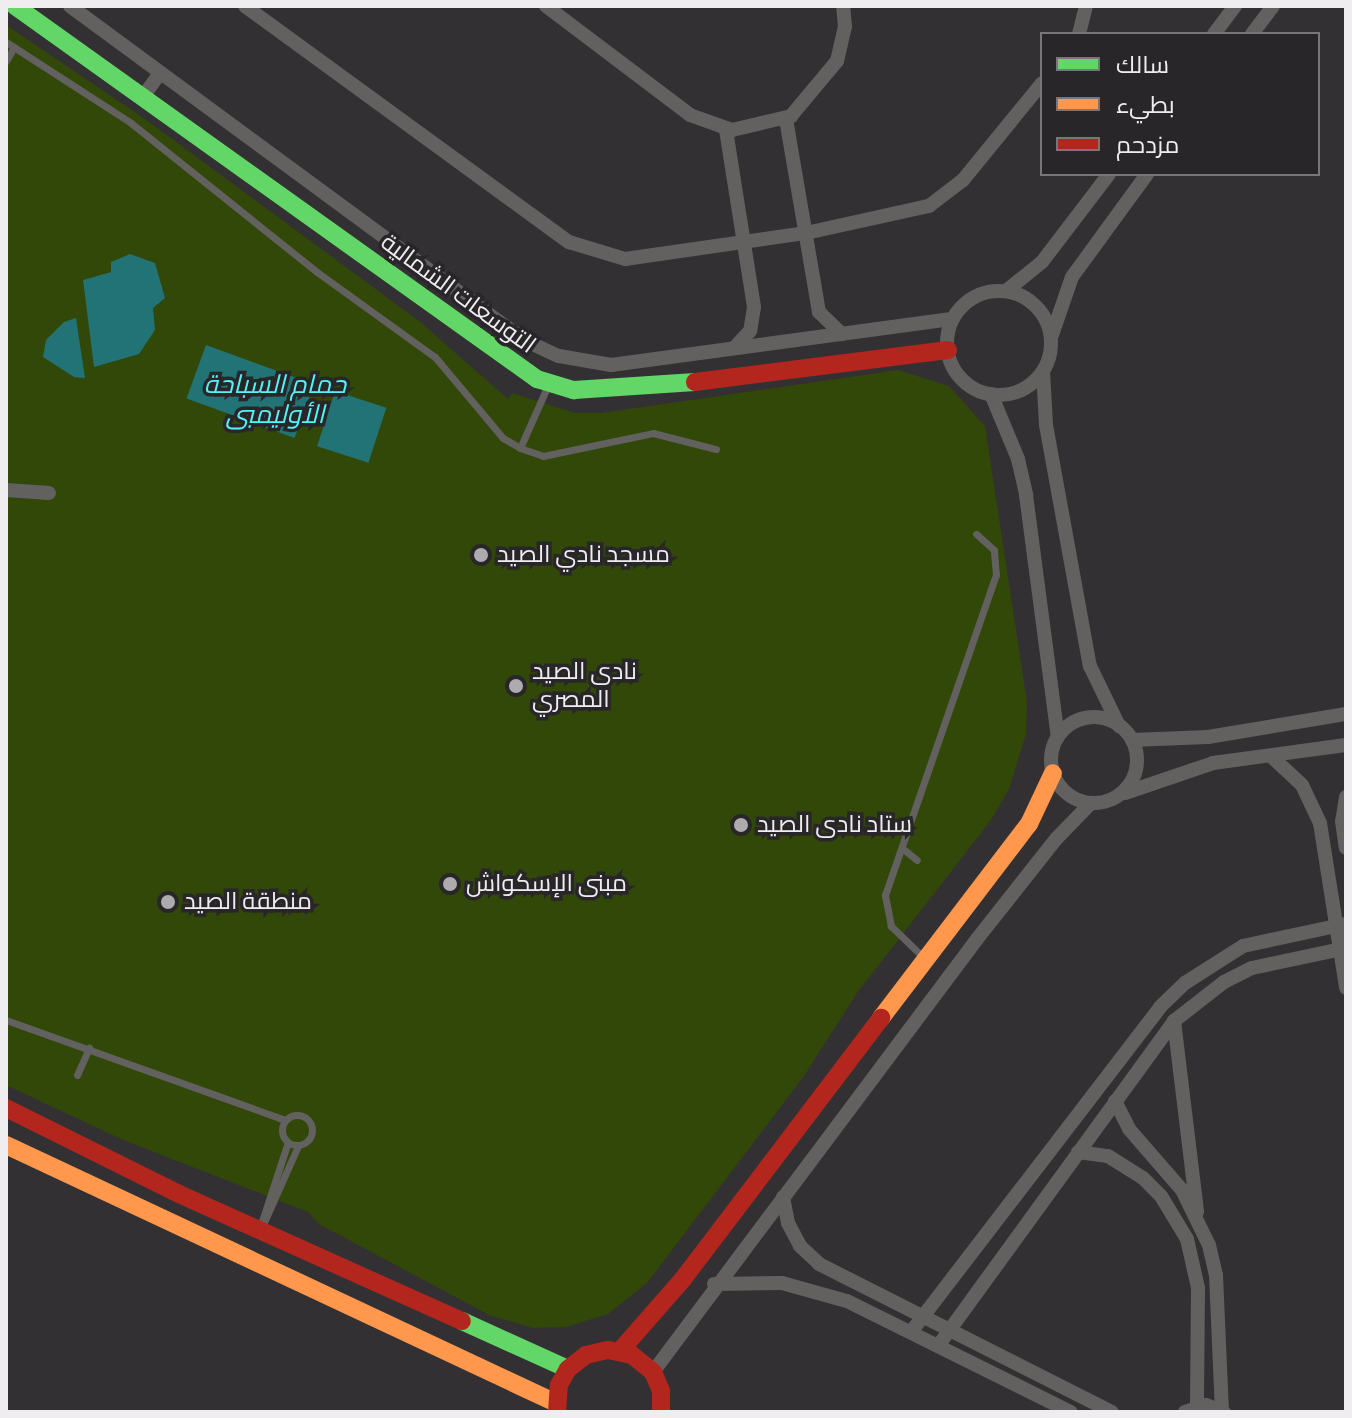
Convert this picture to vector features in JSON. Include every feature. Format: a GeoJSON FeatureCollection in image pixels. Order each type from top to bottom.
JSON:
{"type":"FeatureCollection","features":[{"type":"Feature","properties":{"kind":"street","name":"التوسعات الشمالية"},"geometry":{"type":"LineString","coordinates":[[15,6],[142,98],[247,168],[519,371],[549,383],[594,392],[635,390],[948,350]]}},
{"type":"Feature","properties":{"kind":"street"},"geometry":{"type":"LineString","coordinates":[[70,6],[347,206],[524,340],[559,356],[611,365],[953,319]]}},
{"type":"Feature","properties":{"kind":"street"},"geometry":{"type":"LineString","coordinates":[[245,6],[569,242],[606,255],[644,259],[909,214],[947,195],[1040,85]]}},
{"type":"Feature","properties":{"kind":"street"},"geometry":{"type":"LineString","coordinates":[[546,6],[690,115],[726,130],[786,119],[837,61],[845,27],[843,6]]}},
{"type":"Feature","properties":{"kind":"street"},"geometry":{"type":"LineString","coordinates":[[1080,32],[1086,6]]}},
{"type":"Feature","properties":{"kind":"street"},"geometry":{"type":"LineString","coordinates":[[1217,30],[1224,6]]}},
{"type":"Feature","properties":{"kind":"street"},"geometry":{"type":"LineString","coordinates":[[1217,30],[1235,6]]}},
{"type":"Feature","properties":{"kind":"street"},"geometry":{"type":"LineString","coordinates":[[1254,32],[1273,6]]}},
{"type":"Feature","properties":{"kind":"street"},"geometry":{"type":"LineString","coordinates":[[142,98],[160,73]]}},
{"type":"Feature","properties":{"kind":"street"},"geometry":{"type":"LineString","coordinates":[[786,119],[819,312],[842,334]]}},
{"type":"Feature","properties":{"kind":"street"},"geometry":{"type":"LineString","coordinates":[[726,130],[745,243],[753,319],[734,348]]}},
{"type":"Feature","properties":{"kind":"street"},"geometry":{"type":"LineString","coordinates":[[1043,371],[1026,388],[991,394],[962,379],[948,350],[953,319],[970,300],[1006,291],[1042,262],[1107,176]]}},
{"type":"Feature","properties":{"kind":"street"},"geometry":{"type":"LineString","coordinates":[[1121,794],[1135,775],[1132,740],[1119,726],[1090,666],[1046,425],[1043,371],[1072,277],[1146,176]]}},
{"type":"Feature","properties":{"kind":"street"},"geometry":{"type":"LineString","coordinates":[[1006,291],[1031,301],[1052,335]]}},
{"type":"Feature","properties":{"kind":"street"},"geometry":{"type":"LineString","coordinates":[[549,383],[559,356]]}},
{"type":"Feature","properties":{"kind":"street"},"geometry":{"type":"LineString","coordinates":[[620,1351],[683,1279],[1029,824],[1053,773],[1058,737],[1026,495],[1018,459],[991,394]]}},
{"type":"Feature","properties":{"kind":"street"},"geometry":{"type":"LineString","coordinates":[[6,490],[49,493]]}},
{"type":"Feature","properties":{"kind":"street"},"geometry":{"type":"LineString","coordinates":[[1132,740],[1208,737],[1346,714]]}},
{"type":"Feature","properties":{"kind":"street"},"geometry":{"type":"LineString","coordinates":[[1058,737],[1068,727],[1093,717],[1119,726]]}},
{"type":"Feature","properties":{"kind":"street"},"geometry":{"type":"LineString","coordinates":[[653,1372],[714,1284],[1039,858],[1091,803],[1213,763],[1346,745]]}},
{"type":"Feature","properties":{"kind":"street"},"geometry":{"type":"LineString","coordinates":[[1271,756],[1313,803],[1341,925],[1346,988]]}},
{"type":"Feature","properties":{"kind":"street"},"geometry":{"type":"LineString","coordinates":[[1053,773],[1067,794],[1091,803]]}},
{"type":"Feature","properties":{"kind":"street"},"geometry":{"type":"LineString","coordinates":[[1346,797],[1342,821],[1346,848]]}},
{"type":"Feature","properties":{"kind":"street"},"geometry":{"type":"LineString","coordinates":[[911,1332],[1160,1007],[1185,983],[1243,946],[1341,925]]}},
{"type":"Feature","properties":{"kind":"street"},"geometry":{"type":"LineString","coordinates":[[938,1346],[1174,1021],[1211,990],[1252,968],[1343,949]]}},
{"type":"Feature","properties":{"kind":"street"},"geometry":{"type":"LineString","coordinates":[[926,961],[949,976]]}},
{"type":"Feature","properties":{"kind":"street"},"geometry":{"type":"LineString","coordinates":[[1078,1152],[1108,1156],[1161,1196],[1191,1251],[1198,1288],[1191,1409],[1223,1411],[1216,1275],[1198,1216],[1174,1021]]}},
{"type":"Feature","properties":{"kind":"street"},"geometry":{"type":"LineString","coordinates":[[1115,1101],[1138,1142],[1198,1216]]}},
{"type":"Feature","properties":{"kind":"street"},"geometry":{"type":"LineString","coordinates":[[6,1108],[260,1231],[568,1369]]}},
{"type":"Feature","properties":{"kind":"street"},"geometry":{"type":"LineString","coordinates":[[1122,1164],[1138,1142]]}},
{"type":"Feature","properties":{"kind":"street"},"geometry":{"type":"LineString","coordinates":[[6,1145],[556,1408],[568,1369],[597,1351],[620,1351],[653,1372],[661,1391],[661,1412]]}},
{"type":"Feature","properties":{"kind":"street"},"geometry":{"type":"LineString","coordinates":[[783,1197],[788,1223],[800,1246],[819,1264],[1112,1412]]}},
{"type":"Feature","properties":{"kind":"street"},"geometry":{"type":"LineString","coordinates":[[248,1259],[260,1231]]}},
{"type":"Feature","properties":{"kind":"street"},"geometry":{"type":"LineString","coordinates":[[714,1284],[748,1281],[815,1290],[911,1332],[1071,1412]]}},
{"type":"Feature","properties":{"kind":"street"},"geometry":{"type":"LineString","coordinates":[[1033,1393],[1037,1412]]}},
{"type":"Feature","properties":{"kind":"lane"},"geometry":{"type":"LineString","coordinates":[[6,42],[131,123],[317,272],[435,357],[503,438],[520,448],[543,456],[653,433],[716,449]]}},
{"type":"Feature","properties":{"kind":"lane"},"geometry":{"type":"LineString","coordinates":[[6,61],[14,47]]}},
{"type":"Feature","properties":{"kind":"lane"},"geometry":{"type":"LineString","coordinates":[[520,448],[549,383]]}},
{"type":"Feature","properties":{"kind":"lane"},"geometry":{"type":"LineString","coordinates":[[926,961],[896,932],[885,912],[885,895],[996,575],[994,550],[976,534]]}},
{"type":"Feature","properties":{"kind":"lane"},"geometry":{"type":"LineString","coordinates":[[902,848],[917,860]]}},
{"type":"Feature","properties":{"kind":"lane"},"geometry":{"type":"LineString","coordinates":[[6,1020],[286,1120],[301,1116],[312,1127],[308,1142],[298,1146],[288,1142]]}},
{"type":"Feature","properties":{"kind":"lane"},"geometry":{"type":"LineString","coordinates":[[77,1075],[89,1048]]}},
{"type":"Feature","properties":{"kind":"lane"},"geometry":{"type":"LineString","coordinates":[[260,1231],[288,1142],[282,1129],[286,1120]]}},
{"type":"Feature","properties":{"kind":"lane"},"geometry":{"type":"LineString","coordinates":[[260,1231],[298,1146]]}},
{"type":"Feature","properties":{"kind":"green space","name":"نادى الصيد المصري"},"geometry":{"type":"Polygon","coordinates":[[[6,25],[145,119],[419,321],[508,399],[512,393],[575,413],[601,413],[898,370],[949,386],[985,426],[1027,702],[1026,734],[1009,789],[991,820],[857,993],[804,1076],[647,1283],[608,1314],[566,1327],[534,1328],[491,1316],[319,1224],[308,1212],[121,1139],[6,1085],[6,25]]]}},
{"type":"Feature","properties":{"kind":"water"},"geometry":{"type":"Polygon","coordinates":[[[130,254],[155,263],[165,298],[153,308],[155,330],[139,354],[94,367],[83,280],[111,272],[111,262],[130,254]]]}},
{"type":"Feature","properties":{"kind":"water"},"geometry":{"type":"Polygon","coordinates":[[[76,318],[85,378],[74,377],[43,357],[46,340],[64,322],[76,318]]]}},
{"type":"Feature","properties":{"kind":"water","name":"حمام السباحة الأوليمبى"},"geometry":{"type":"Polygon","coordinates":[[[206,345],[314,384],[295,438],[187,399],[206,345]]]}},
{"type":"Feature","properties":{"kind":"water"},"geometry":{"type":"Polygon","coordinates":[[[335,391],[386,408],[368,463],[317,446],[335,391]]]}},
{"type":"Feature","properties":{"kind":"traffic: fast"},"geometry":{"type":"LineString","coordinates":[[15,6],[537,379],[574,390],[695,382]]}},
{"type":"Feature","properties":{"kind":"traffic: fast"},"geometry":{"type":"LineString","coordinates":[[462,1321],[568,1369]]}},
{"type":"Feature","properties":{"kind":"traffic: slow"},"geometry":{"type":"LineString","coordinates":[[881,1018],[1029,824],[1053,773]]}},
{"type":"Feature","properties":{"kind":"traffic: slow"},"geometry":{"type":"LineString","coordinates":[[6,1145],[556,1403]]}},
{"type":"Feature","properties":{"kind":"traffic: jam"},"geometry":{"type":"LineString","coordinates":[[695,382],[948,350]]}},
{"type":"Feature","properties":{"kind":"traffic: jam"},"geometry":{"type":"LineString","coordinates":[[620,1351],[683,1279],[881,1018]]}},
{"type":"Feature","properties":{"kind":"traffic: jam"},"geometry":{"type":"LineString","coordinates":[[6,1108],[179,1194],[462,1321]]}},
{"type":"Feature","properties":{"kind":"traffic: jam"},"geometry":{"type":"LineString","coordinates":[[557,1412],[559,1385],[568,1369],[586,1355],[608,1350],[632,1355],[653,1372],[661,1391],[661,1412]]}},
{"type":"Feature","properties":{"kind":"place","name":"مسجد نادي الصيد"},"geometry":{"type":"Point","coordinates":[481,555]}},
{"type":"Feature","properties":{"kind":"place","name":"نادى الصيد المصري"},"geometry":{"type":"Point","coordinates":[516,686]}},
{"type":"Feature","properties":{"kind":"place","name":"ستاد نادى الصيد"},"geometry":{"type":"Point","coordinates":[741,825]}},
{"type":"Feature","properties":{"kind":"place","name":"مبنى الإسكواش"},"geometry":{"type":"Point","coordinates":[450,884]}},
{"type":"Feature","properties":{"kind":"place","name":"منطقة الصيد"},"geometry":{"type":"Point","coordinates":[168,902]}}]}
